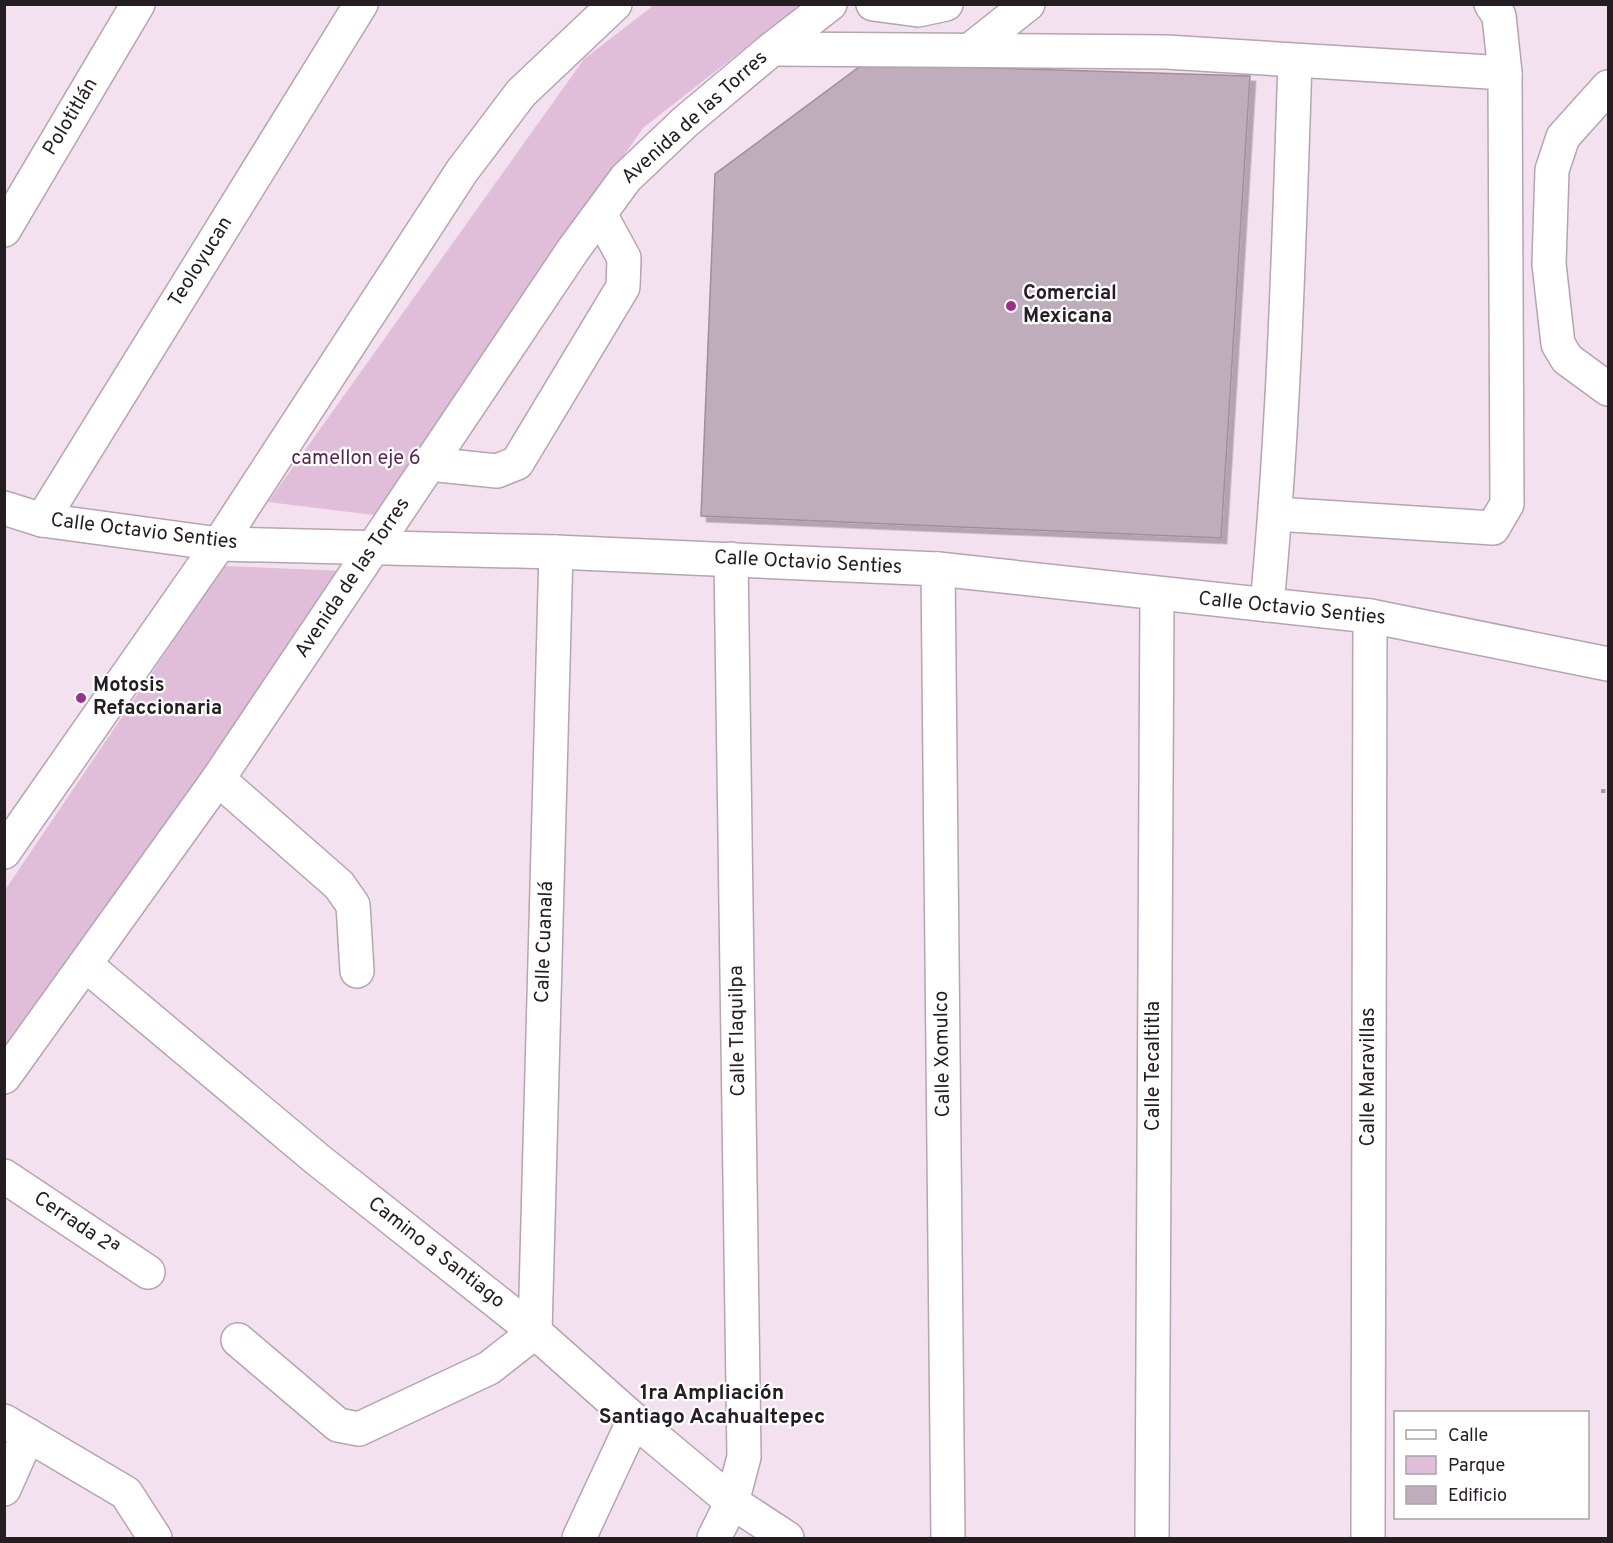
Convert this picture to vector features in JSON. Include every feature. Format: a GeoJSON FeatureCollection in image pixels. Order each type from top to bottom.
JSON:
{"type":"FeatureCollection","features":[{"type":"Feature","properties":{"kind":"street","name":"Polotitlán"},"geometry":{"type":"LineString","coordinates":[[4,230],[138,4]]}},
{"type":"Feature","properties":{"kind":"street","name":"Teoloyucan"},"geometry":{"type":"LineString","coordinates":[[42,520],[361,4]]}},
{"type":"Feature","properties":{"kind":"street"},"geometry":{"type":"LineString","coordinates":[[4,852],[219,544],[462,171],[521,93],[615,4]]}},
{"type":"Feature","properties":{"kind":"street","name":"Avenida de las Torres"},"geometry":{"type":"LineString","coordinates":[[4,1077],[87,966],[218,779],[600,214],[634,170],[685,122],[830,4]]}},
{"type":"Feature","properties":{"kind":"street"},"geometry":{"type":"LineString","coordinates":[[873,4],[918,10],[946,4]]}},
{"type":"Feature","properties":{"kind":"street"},"geometry":{"type":"LineString","coordinates":[[970,50],[1028,4]]}},
{"type":"Feature","properties":{"kind":"street"},"geometry":{"type":"LineString","coordinates":[[1276,514],[1492,528],[1507,504],[1504,74],[1499,16],[1491,4]]}},
{"type":"Feature","properties":{"kind":"street"},"geometry":{"type":"LineString","coordinates":[[772,49],[1166,52],[1504,74]]}},
{"type":"Feature","properties":{"kind":"street"},"geometry":{"type":"LineString","coordinates":[[1267,605],[1282,434],[1295,62]]}},
{"type":"Feature","properties":{"kind":"street"},"geometry":{"type":"LineString","coordinates":[[1608,87],[1563,137],[1552,170],[1549,264],[1558,344],[1567,360],[1608,389]]}},
{"type":"Feature","properties":{"kind":"street"},"geometry":{"type":"LineString","coordinates":[[429,464],[497,471],[517,464],[623,287],[624,258],[600,214]]}},
{"type":"Feature","properties":{"kind":"street"},"geometry":{"type":"LineString","coordinates":[[1504,260],[1549,264]]}},
{"type":"Feature","properties":{"kind":"street","name":"Calle Octavio Senties"},"geometry":{"type":"LineString","coordinates":[[4,508],[42,520],[219,544],[556,552],[938,569],[1370,616],[1608,664]]}},
{"type":"Feature","properties":{"kind":"street","name":"Calle Cuanalá"},"geometry":{"type":"LineString","coordinates":[[535,1332],[556,552]]}},
{"type":"Feature","properties":{"kind":"street","name":"Calle Tlaquilpa"},"geometry":{"type":"LineString","coordinates":[[714,1539],[732,1502],[744,1456],[731,559]]}},
{"type":"Feature","properties":{"kind":"street","name":"Calle Xomulco"},"geometry":{"type":"LineString","coordinates":[[938,569],[948,1539]]}},
{"type":"Feature","properties":{"kind":"street","name":"Calle Tecaltitla"},"geometry":{"type":"LineString","coordinates":[[1152,1539],[1157,594]]}},
{"type":"Feature","properties":{"kind":"street","name":"Calle Maravillas"},"geometry":{"type":"LineString","coordinates":[[1368,1539],[1370,616]]}},
{"type":"Feature","properties":{"kind":"street"},"geometry":{"type":"LineString","coordinates":[[218,779],[339,885],[353,905],[357,970]]}},
{"type":"Feature","properties":{"kind":"street","name":"Camino a Santiago"},"geometry":{"type":"LineString","coordinates":[[87,966],[317,1159],[535,1332],[634,1420],[732,1502],[787,1539]]}},
{"type":"Feature","properties":{"kind":"street","name":"Cerrada 2ª"},"geometry":{"type":"LineString","coordinates":[[4,1176],[148,1272]]}},
{"type":"Feature","properties":{"kind":"street"},"geometry":{"type":"LineString","coordinates":[[238,1340],[338,1425],[359,1429],[489,1368],[535,1332]]}},
{"type":"Feature","properties":{"kind":"street"},"geometry":{"type":"LineString","coordinates":[[579,1539],[634,1420]]}},
{"type":"Feature","properties":{"kind":"street"},"geometry":{"type":"LineString","coordinates":[[4,1489],[16,1428],[126,1493],[155,1539]]}},
{"type":"Feature","properties":{"kind":"path"},"geometry":{"type":"LineString","coordinates":[[1601,791],[1608,791]]}},
{"type":"Feature","properties":{"kind":"green space","name":"camellon eje 6"},"geometry":{"type":"Polygon","coordinates":[[[654,5],[800,5],[643,128],[374,515],[268,502],[584,59],[654,5]]]}},
{"type":"Feature","properties":{"kind":"green space"},"geometry":{"type":"Polygon","coordinates":[[[224,566],[346,571],[5,1055],[5,890],[224,566]]]}},
{"type":"Feature","properties":{"kind":"building"},"geometry":{"type":"Polygon","coordinates":[[[863,64],[1250,76],[1221,538],[701,516],[715,174],[863,64]]]}},
{"type":"Feature","properties":{"kind":"place","name":"Comercial Mexicana"},"geometry":{"type":"Point","coordinates":[1011,306]}},
{"type":"Feature","properties":{"kind":"place","name":"Motosis Refaccionaria"},"geometry":{"type":"Point","coordinates":[81,698]}},
{"type":"Feature","properties":{"kind":"district","name":"1ra Ampliación Santiago Acahualtepec"},"geometry":{"type":"Point","coordinates":[712,1405]}}]}
